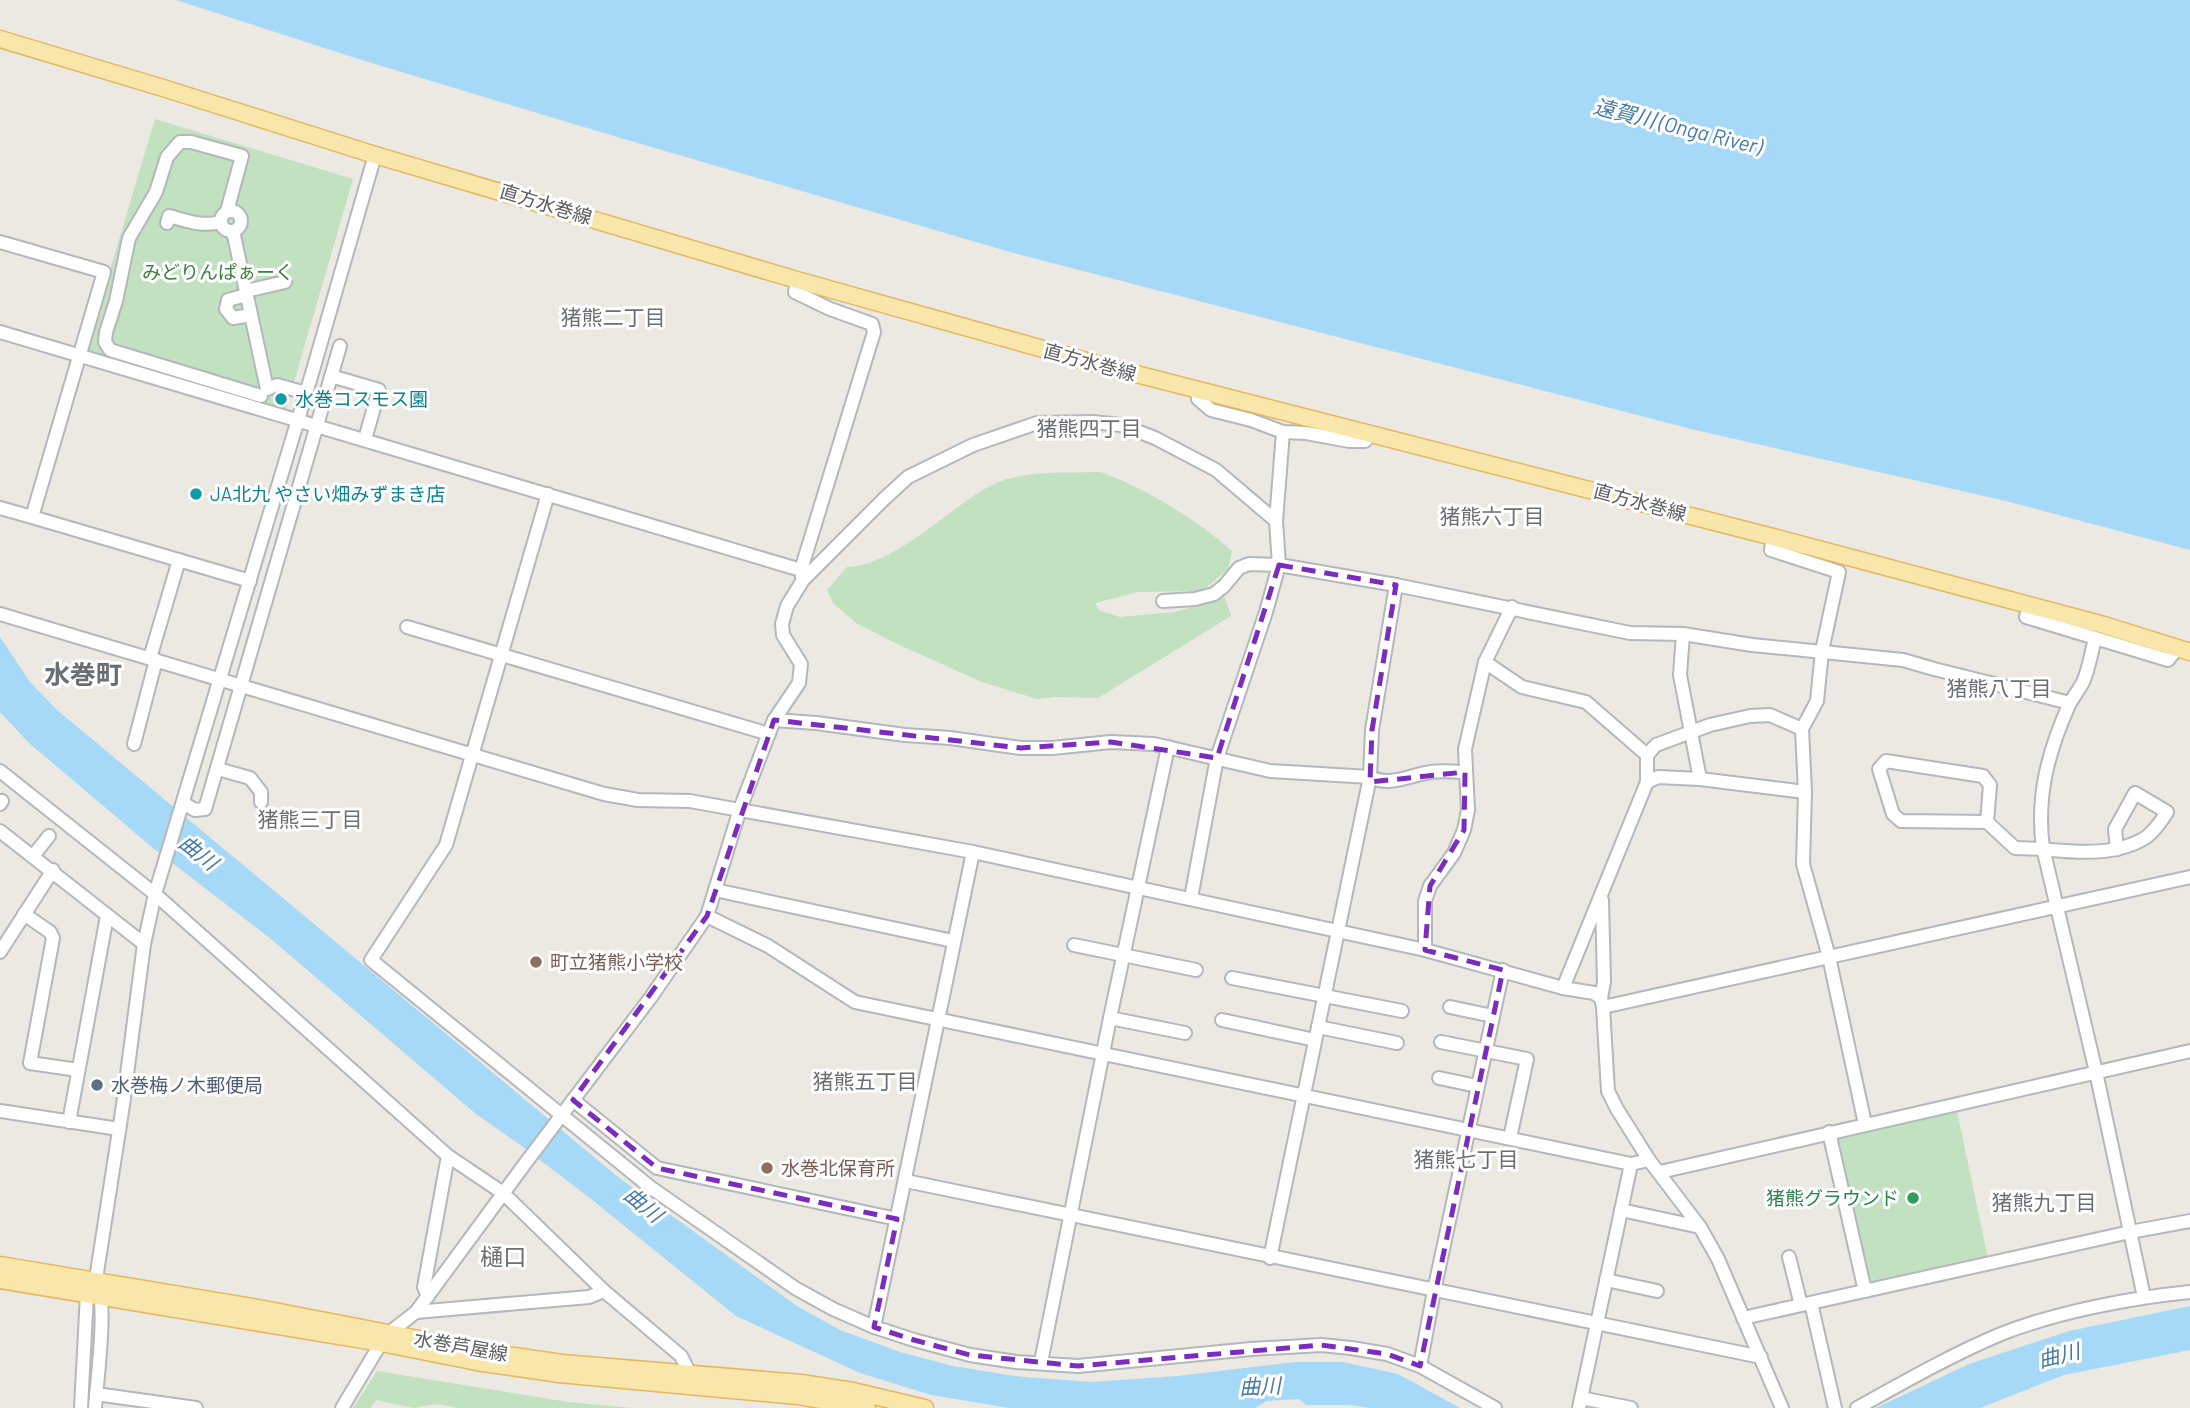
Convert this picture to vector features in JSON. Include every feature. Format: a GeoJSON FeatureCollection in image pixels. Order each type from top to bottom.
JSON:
{"type":"FeatureCollection","features":[{"type":"Feature","properties":{"kind":"main road","name":"直方水巻線"},"geometry":{"type":"LineString","coordinates":[[0,39],[797,281],[1197,391],[2029,605],[2184,650]]}},
{"type":"Feature","properties":{"kind":"main road","name":"水巻芦屋線"},"geometry":{"type":"LineString","coordinates":[[0,1265],[96,1279],[385,1338]]}},
{"type":"Feature","properties":{"kind":"main road","name":"水巻芦屋線"},"geometry":{"type":"LineString","coordinates":[[0,1280],[94,1296],[692,1380],[867,1408]]}},
{"type":"Feature","properties":{"kind":"main road","name":"水巻芦屋線"},"geometry":{"type":"LineString","coordinates":[[692,1380],[801,1383],[852,1391],[925,1408]]}},
{"type":"Feature","properties":{"kind":"street"},"geometry":{"type":"LineString","coordinates":[[167,223],[169,216],[199,225],[209,225],[224,216],[237,212],[241,218],[239,228],[226,230],[224,216],[242,156],[191,142],[180,142],[167,157],[152,201],[129,238],[119,300],[106,332],[106,342],[110,350],[262,398],[298,420],[548,494],[802,575]]}},
{"type":"Feature","properties":{"kind":"street"},"geometry":{"type":"LineString","coordinates":[[81,1408],[96,1279],[144,944],[155,894],[375,155]]}},
{"type":"Feature","properties":{"kind":"street"},"geometry":{"type":"LineString","coordinates":[[233,231],[251,315],[262,398]]}},
{"type":"Feature","properties":{"kind":"street"},"geometry":{"type":"LineString","coordinates":[[0,242],[104,272],[32,517]]}},
{"type":"Feature","properties":{"kind":"street"},"geometry":{"type":"LineString","coordinates":[[342,1408],[385,1338],[416,1312],[652,997],[707,916],[740,809],[774,720],[800,683],[801,664],[783,635],[782,624],[787,606],[802,575],[874,332],[872,324],[830,309],[795,292],[797,281]]}},
{"type":"Feature","properties":{"kind":"street"},"geometry":{"type":"LineString","coordinates":[[251,315],[233,318],[226,309],[228,300],[285,282]]}},
{"type":"Feature","properties":{"kind":"street"},"geometry":{"type":"LineString","coordinates":[[95,303],[119,300]]}},
{"type":"Feature","properties":{"kind":"street"},"geometry":{"type":"LineString","coordinates":[[0,332],[79,356],[262,398]]}},
{"type":"Feature","properties":{"kind":"street"},"geometry":{"type":"LineString","coordinates":[[182,806],[195,810],[205,809],[340,346]]}},
{"type":"Feature","properties":{"kind":"street"},"geometry":{"type":"LineString","coordinates":[[331,376],[379,390],[365,439]]}},
{"type":"Feature","properties":{"kind":"street"},"geometry":{"type":"LineString","coordinates":[[262,398],[277,386],[306,393]]}},
{"type":"Feature","properties":{"kind":"street"},"geometry":{"type":"LineString","coordinates":[[1197,391],[1198,399],[1211,410],[1251,420],[1283,432],[1306,433],[1349,441],[1365,441],[1371,434]]}},
{"type":"Feature","properties":{"kind":"street"},"geometry":{"type":"LineString","coordinates":[[802,575],[908,477],[973,445],[1037,424],[1121,425],[1155,438],[1216,470],[1276,521]]}},
{"type":"Feature","properties":{"kind":"street"},"geometry":{"type":"LineString","coordinates":[[1191,898],[1217,758],[1279,565],[1276,521],[1283,432]]}},
{"type":"Feature","properties":{"kind":"street"},"geometry":{"type":"LineString","coordinates":[[548,494],[446,845],[371,960],[650,1187],[795,1288],[833,1310],[874,1327],[970,1355],[1016,1362],[1078,1366],[1321,1345],[1387,1354],[1420,1366],[1495,1408]]}},
{"type":"Feature","properties":{"kind":"street"},"geometry":{"type":"LineString","coordinates":[[0,508],[250,581]]}},
{"type":"Feature","properties":{"kind":"street"},"geometry":{"type":"LineString","coordinates":[[1773,537],[1771,550],[1839,572],[1822,651],[1817,701],[1802,729],[1805,792],[1803,864],[1829,957],[1865,1124]]}},
{"type":"Feature","properties":{"kind":"street"},"geometry":{"type":"LineString","coordinates":[[134,744],[178,560]]}},
{"type":"Feature","properties":{"kind":"street"},"geometry":{"type":"LineString","coordinates":[[1163,601],[1195,599],[1214,594],[1239,568],[1249,564],[1279,565],[1512,607],[1630,632],[1684,634],[1752,645],[1903,660],[2070,703]]}},
{"type":"Feature","properties":{"kind":"street"},"geometry":{"type":"LineString","coordinates":[[1270,1258],[1370,777],[1372,730],[1396,585]]}},
{"type":"Feature","properties":{"kind":"street"},"geometry":{"type":"LineString","coordinates":[[2029,605],[2026,617],[2095,639],[2168,660],[2184,650]]}},
{"type":"Feature","properties":{"kind":"street"},"geometry":{"type":"LineString","coordinates":[[1425,950],[1425,901],[1430,886],[1454,853],[1464,830],[1468,810],[1465,749],[1485,662],[1512,607]]}},
{"type":"Feature","properties":{"kind":"street"},"geometry":{"type":"LineString","coordinates":[[0,614],[604,794],[638,800],[690,800],[973,852],[1425,950],[1563,988],[1594,992],[1602,1002]]}},
{"type":"Feature","properties":{"kind":"street"},"geometry":{"type":"LineString","coordinates":[[407,627],[769,734]]}},
{"type":"Feature","properties":{"kind":"street"},"geometry":{"type":"LineString","coordinates":[[1684,634],[1680,675],[1689,733],[1700,779]]}},
{"type":"Feature","properties":{"kind":"street"},"geometry":{"type":"LineString","coordinates":[[2095,639],[2084,680],[2070,703],[2052,750],[2041,792],[2040,827],[2144,1297]]}},
{"type":"Feature","properties":{"kind":"street"},"geometry":{"type":"LineString","coordinates":[[1485,662],[1522,687],[1586,702],[1647,755]]}},
{"type":"Feature","properties":{"kind":"street"},"geometry":{"type":"LineString","coordinates":[[1563,988],[1647,782],[1647,755],[1656,745],[1710,725],[1760,716],[1770,715],[1802,729]]}},
{"type":"Feature","properties":{"kind":"street"},"geometry":{"type":"LineString","coordinates":[[774,720],[1021,748],[1111,742],[1154,744],[1270,771],[1370,777],[1379,781],[1408,779],[1432,771],[1465,772]]}},
{"type":"Feature","properties":{"kind":"street"},"geometry":{"type":"LineString","coordinates":[[1041,1362],[1168,747]]}},
{"type":"Feature","properties":{"kind":"street"},"geometry":{"type":"LineString","coordinates":[[1987,822],[1990,785],[1983,776],[1886,761],[1879,769],[1893,814],[1901,821],[1987,822],[2015,848],[2092,853],[2116,849],[2138,844],[2155,831],[2167,812],[2135,793],[2115,829],[2116,849]]}},
{"type":"Feature","properties":{"kind":"street"},"geometry":{"type":"LineString","coordinates":[[218,769],[250,778],[261,792],[261,802]]}},
{"type":"Feature","properties":{"kind":"street"},"geometry":{"type":"LineString","coordinates":[[0,771],[155,894],[448,1156],[503,1193],[604,1291],[681,1356],[692,1380]]}},
{"type":"Feature","properties":{"kind":"street"},"geometry":{"type":"LineString","coordinates":[[1647,782],[1658,777],[1700,779],[1805,792]]}},
{"type":"Feature","properties":{"kind":"street"},"geometry":{"type":"LineString","coordinates":[[0,831],[144,944]]}},
{"type":"Feature","properties":{"kind":"street"},"geometry":{"type":"LineString","coordinates":[[33,856],[49,836]]}},
{"type":"Feature","properties":{"kind":"street"},"geometry":{"type":"LineString","coordinates":[[874,1327],[973,852]]}},
{"type":"Feature","properties":{"kind":"street"},"geometry":{"type":"LineString","coordinates":[[0,952],[53,870]]}},
{"type":"Feature","properties":{"kind":"street"},"geometry":{"type":"LineString","coordinates":[[1602,1002],[1829,957],[2190,877]]}},
{"type":"Feature","properties":{"kind":"street"},"geometry":{"type":"LineString","coordinates":[[715,890],[953,941]]}},
{"type":"Feature","properties":{"kind":"street"},"geometry":{"type":"LineString","coordinates":[[1602,896],[1602,1002],[1608,1091],[1649,1160],[1700,1227],[1718,1259],[1782,1408]]}},
{"type":"Feature","properties":{"kind":"street"},"geometry":{"type":"LineString","coordinates":[[24,914],[50,932],[53,938],[30,1063],[78,1070]]}},
{"type":"Feature","properties":{"kind":"street"},"geometry":{"type":"LineString","coordinates":[[69,1122],[107,916]]}},
{"type":"Feature","properties":{"kind":"street"},"geometry":{"type":"LineString","coordinates":[[707,916],[768,946],[855,1002],[1631,1164],[1649,1160]]}},
{"type":"Feature","properties":{"kind":"street"},"geometry":{"type":"LineString","coordinates":[[1583,942],[1591,939],[1604,943]]}},
{"type":"Feature","properties":{"kind":"street"},"geometry":{"type":"LineString","coordinates":[[1073,945],[1196,970]]}},
{"type":"Feature","properties":{"kind":"street"},"geometry":{"type":"LineString","coordinates":[[1420,1366],[1503,971]]}},
{"type":"Feature","properties":{"kind":"street"},"geometry":{"type":"LineString","coordinates":[[1231,978],[1402,1011]]}},
{"type":"Feature","properties":{"kind":"street"},"geometry":{"type":"LineString","coordinates":[[1450,1007],[1493,1016]]}},
{"type":"Feature","properties":{"kind":"street"},"geometry":{"type":"LineString","coordinates":[[1110,1018],[1185,1033]]}},
{"type":"Feature","properties":{"kind":"street"},"geometry":{"type":"LineString","coordinates":[[1222,1020],[1315,1040]]}},
{"type":"Feature","properties":{"kind":"street"},"geometry":{"type":"LineString","coordinates":[[1318,1027],[1397,1042]]}},
{"type":"Feature","properties":{"kind":"street"},"geometry":{"type":"LineString","coordinates":[[1441,1042],[1527,1059],[1510,1138]]}},
{"type":"Feature","properties":{"kind":"street"},"geometry":{"type":"LineString","coordinates":[[1660,1172],[2190,1051]]}},
{"type":"Feature","properties":{"kind":"street"},"geometry":{"type":"LineString","coordinates":[[1439,1078],[1477,1087]]}},
{"type":"Feature","properties":{"kind":"street"},"geometry":{"type":"LineString","coordinates":[[573,1100],[657,1168],[897,1219]]}},
{"type":"Feature","properties":{"kind":"street"},"geometry":{"type":"LineString","coordinates":[[0,1111],[119,1129]]}},
{"type":"Feature","properties":{"kind":"street"},"geometry":{"type":"LineString","coordinates":[[1829,1132],[1865,1290]]}},
{"type":"Feature","properties":{"kind":"street"},"geometry":{"type":"LineString","coordinates":[[428,1296],[424,1287],[448,1156]]}},
{"type":"Feature","properties":{"kind":"street"},"geometry":{"type":"LineString","coordinates":[[1631,1164],[1580,1403],[1631,1408]]}},
{"type":"Feature","properties":{"kind":"street"},"geometry":{"type":"LineString","coordinates":[[906,1181],[1761,1357]]}},
{"type":"Feature","properties":{"kind":"street"},"geometry":{"type":"LineString","coordinates":[[1621,1210],[1700,1227]]}},
{"type":"Feature","properties":{"kind":"street"},"geometry":{"type":"LineString","coordinates":[[1743,1318],[2130,1231],[2190,1221]]}},
{"type":"Feature","properties":{"kind":"street"},"geometry":{"type":"LineString","coordinates":[[1789,1257],[1806,1304],[1835,1408]]}},
{"type":"Feature","properties":{"kind":"street"},"geometry":{"type":"LineString","coordinates":[[1606,1280],[1657,1291]]}},
{"type":"Feature","properties":{"kind":"street"},"geometry":{"type":"LineString","coordinates":[[416,1312],[589,1297],[604,1291]]}},
{"type":"Feature","properties":{"kind":"street"},"geometry":{"type":"LineString","coordinates":[[1857,1408],[1957,1354],[2004,1333],[2144,1297],[2190,1292]]}},
{"type":"Feature","properties":{"kind":"street"},"geometry":{"type":"LineString","coordinates":[[94,1296],[95,1408]]}},
{"type":"Feature","properties":{"kind":"street"},"geometry":{"type":"LineString","coordinates":[[96,1394],[196,1408]]}},
{"type":"Feature","properties":{"kind":"highlighted area"},"geometry":{"type":"Polygon","coordinates":[[[1279,565],[1396,585],[1372,730],[1370,782],[1465,772],[1464,830],[1430,886],[1425,950],[1503,970],[1420,1366],[1387,1354],[1321,1345],[1078,1366],[970,1355],[914,1340],[874,1327],[897,1219],[657,1168],[573,1100],[707,916],[774,720],[1021,748],[1111,742],[1217,758],[1279,565]]]}},
{"type":"Feature","properties":{"kind":"green space","name":"みどりんぱぁーく"},"geometry":{"type":"Polygon","coordinates":[[[155,119],[353,179],[285,413],[85,354],[155,119]]]}},
{"type":"Feature","properties":{"kind":"green space"},"geometry":{"type":"Polygon","coordinates":[[[1101,472],[1170,505],[1232,551],[1228,569],[1202,591],[1138,592],[1095,603],[1099,610],[1120,617],[1175,612],[1225,597],[1231,616],[1098,698],[1037,699],[982,682],[856,623],[833,603],[827,590],[847,567],[865,564],[902,547],[974,496],[1001,481],[1044,473],[1101,472]]]}},
{"type":"Feature","properties":{"kind":"green space","name":"猪熊グラウンド"},"geometry":{"type":"Polygon","coordinates":[[[1957,1111],[1988,1259],[1870,1286],[1837,1137],[1957,1111]]]}},
{"type":"Feature","properties":{"kind":"green space"},"geometry":{"type":"Polygon","coordinates":[[[377,1371],[568,1402],[632,1408],[458,1408],[437,1404],[413,1408],[376,1400],[371,1408],[353,1408],[377,1371]]]}},
{"type":"Feature","properties":{"kind":"water","name":"遠賀川 (Onga River)"},"geometry":{"type":"Polygon","coordinates":[[[176,0],[2190,0],[2190,550],[2010,502],[1691,429],[1010,252],[365,61],[176,0]]]}},
{"type":"Feature","properties":{"kind":"water","name":"曲川"},"geometry":{"type":"Polygon","coordinates":[[[0,637],[30,682],[57,710],[618,1177],[797,1306],[840,1330],[900,1352],[953,1366],[1014,1376],[1092,1382],[1177,1376],[1296,1362],[1343,1362],[1398,1374],[1460,1408],[1306,1405],[1299,1399],[1267,1401],[1255,1408],[1009,1408],[931,1395],[860,1373],[736,1316],[591,1199],[476,1114],[271,939],[153,848],[29,743],[0,712],[0,637]]]}},
{"type":"Feature","properties":{"kind":"water","name":"曲川"},"geometry":{"type":"Polygon","coordinates":[[[2190,1306],[2190,1350],[2064,1375],[1980,1408],[1876,1408],[1969,1364],[2069,1331],[2190,1306]]]}},
{"type":"Feature","properties":{"kind":"place","name":"水巻コスモス園"},"geometry":{"type":"Point","coordinates":[281,399]}},
{"type":"Feature","properties":{"kind":"place","name":"JA北九 やさい畑みずまき店"},"geometry":{"type":"Point","coordinates":[196,494]}},
{"type":"Feature","properties":{"kind":"place","name":"町立猪熊小学校"},"geometry":{"type":"Point","coordinates":[536,962]}},
{"type":"Feature","properties":{"kind":"place","name":"水巻梅ノ木郵便局"},"geometry":{"type":"Point","coordinates":[97,1085]}},
{"type":"Feature","properties":{"kind":"place","name":"水巻北保育所"},"geometry":{"type":"Point","coordinates":[767,1168]}},
{"type":"Feature","properties":{"kind":"place","name":"猪熊グラウンド"},"geometry":{"type":"Point","coordinates":[1913,1198]}},
{"type":"Feature","properties":{"kind":"district","name":"猪熊二丁目"},"geometry":{"type":"Point","coordinates":[613,318]}},
{"type":"Feature","properties":{"kind":"district","name":"猪熊四丁目"},"geometry":{"type":"Point","coordinates":[1089,429]}},
{"type":"Feature","properties":{"kind":"district","name":"猪熊六丁目"},"geometry":{"type":"Point","coordinates":[1492,517]}},
{"type":"Feature","properties":{"kind":"district","name":"水巻町"},"geometry":{"type":"Point","coordinates":[83,675]}},
{"type":"Feature","properties":{"kind":"district","name":"猪熊八丁目"},"geometry":{"type":"Point","coordinates":[1999,689]}},
{"type":"Feature","properties":{"kind":"district","name":"猪熊三丁目"},"geometry":{"type":"Point","coordinates":[310,820]}},
{"type":"Feature","properties":{"kind":"district","name":"猪熊五丁目"},"geometry":{"type":"Point","coordinates":[865,1082]}},
{"type":"Feature","properties":{"kind":"district","name":"猪熊七丁目"},"geometry":{"type":"Point","coordinates":[1466,1160]}},
{"type":"Feature","properties":{"kind":"district","name":"猪熊九丁目"},"geometry":{"type":"Point","coordinates":[2044,1203]}},
{"type":"Feature","properties":{"kind":"district","name":"樋口"},"geometry":{"type":"Point","coordinates":[503,1257]}}]}
